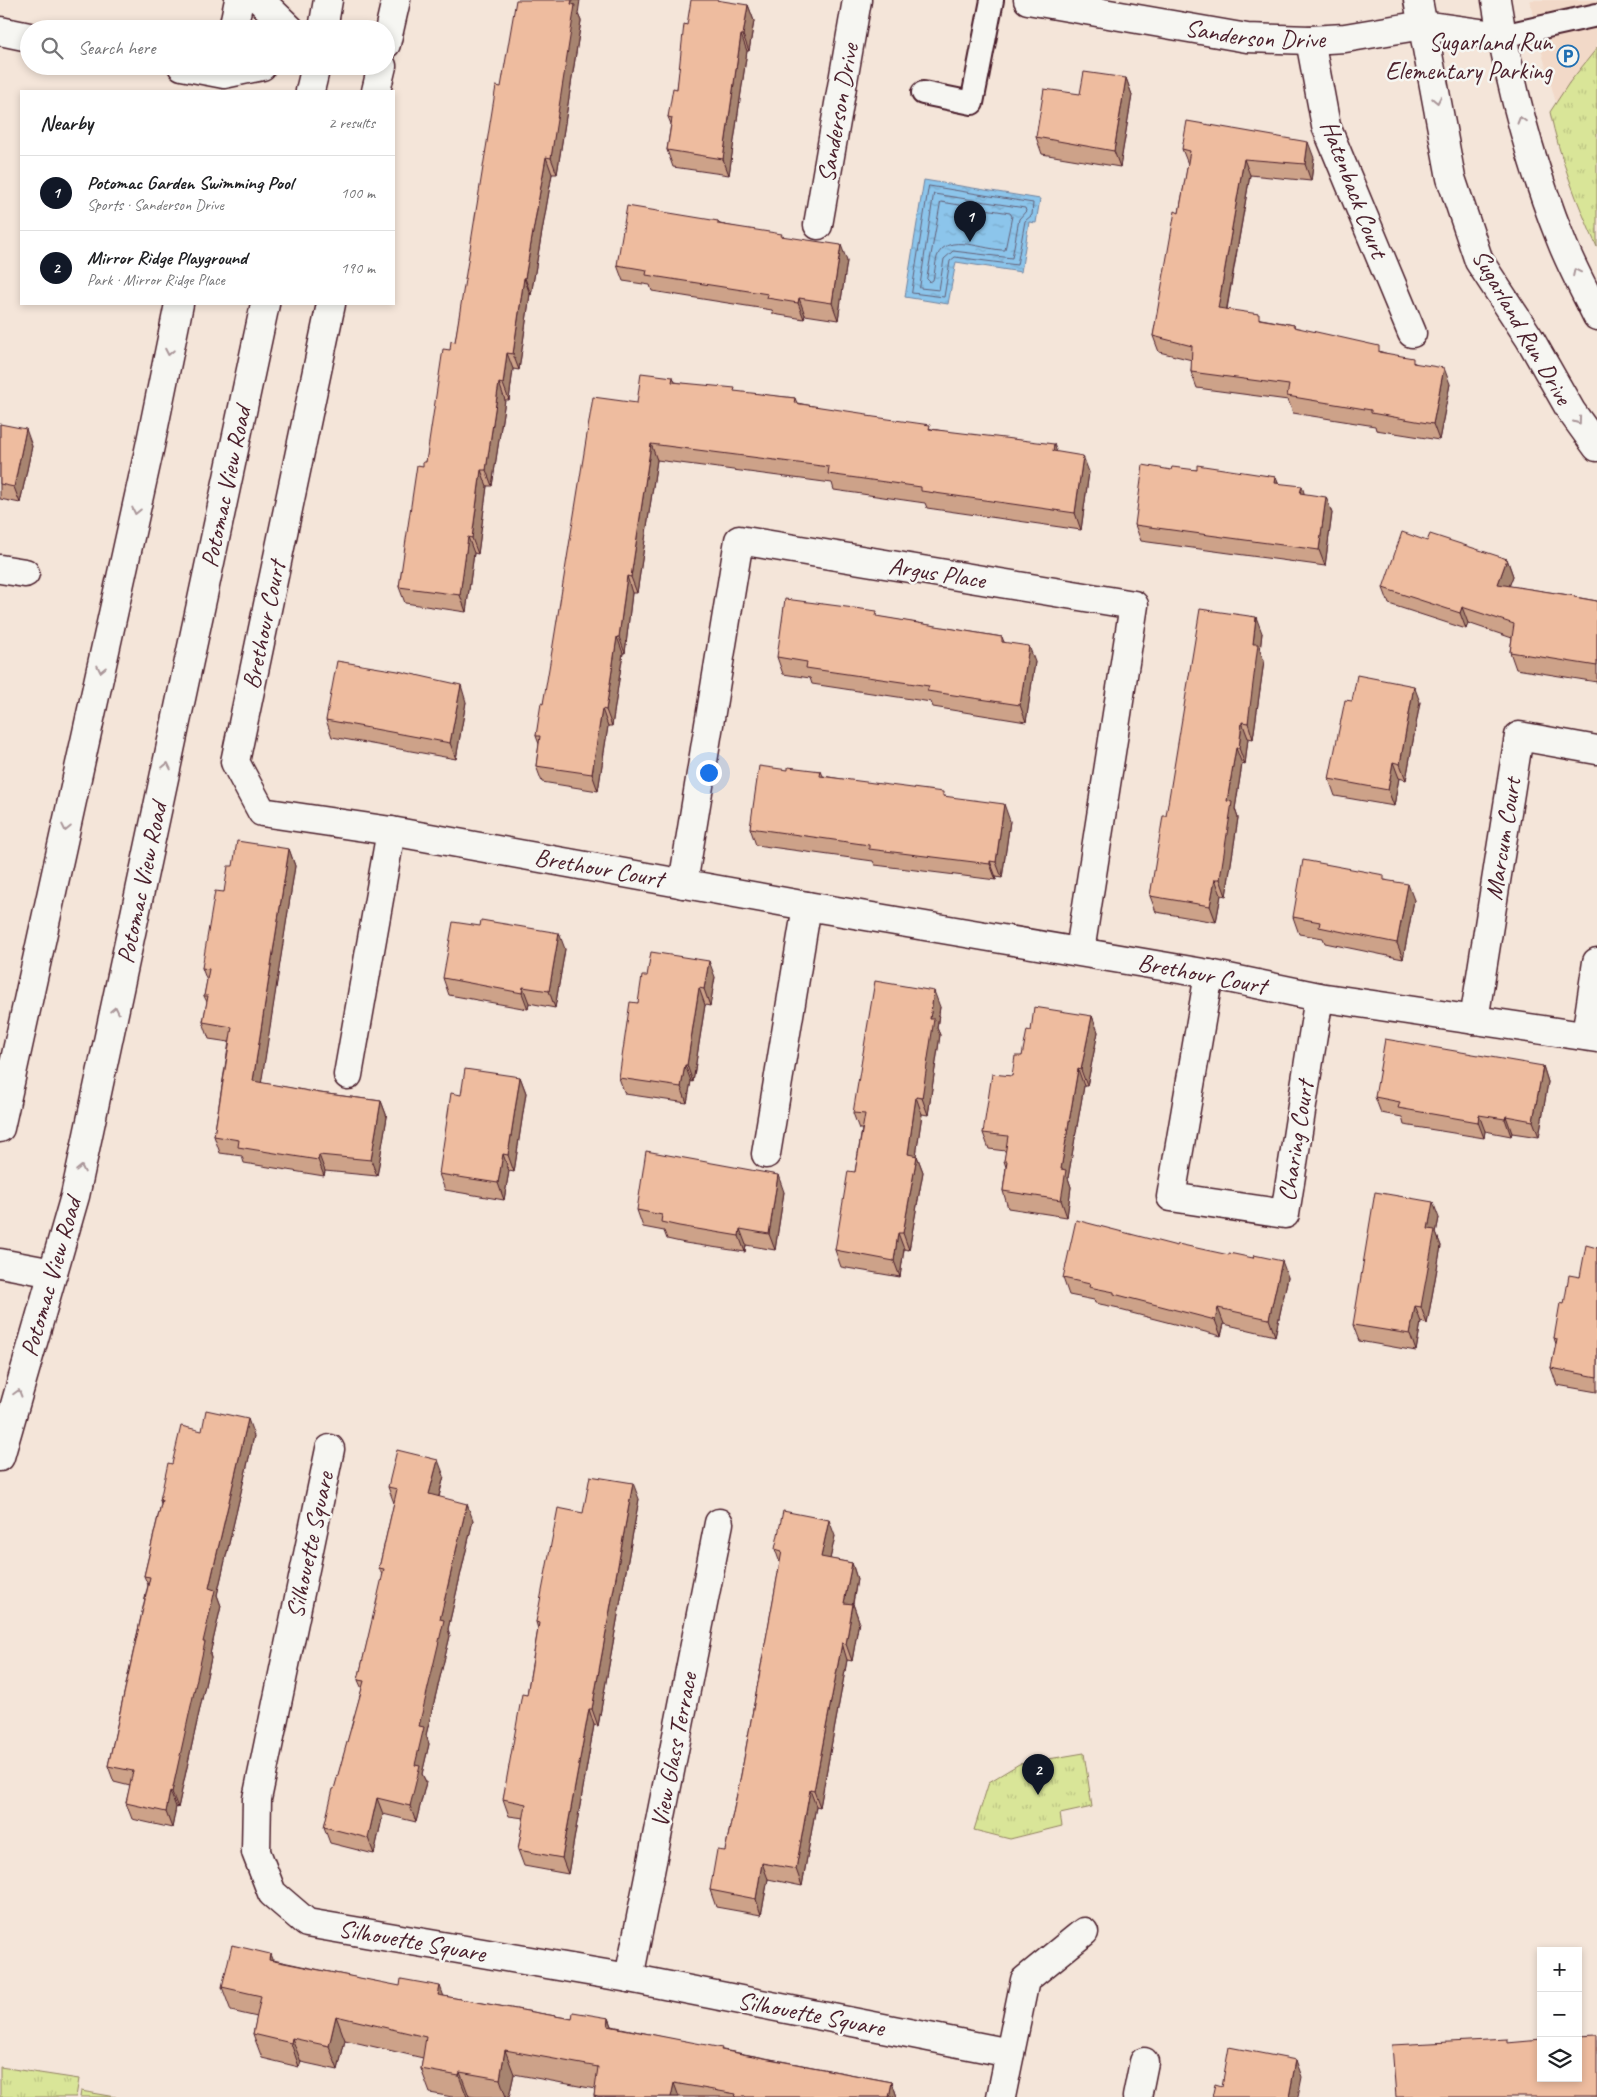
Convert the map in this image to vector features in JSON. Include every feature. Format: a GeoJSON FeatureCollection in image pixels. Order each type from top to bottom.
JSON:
{"type":"FeatureCollection","features":[{"type":"Feature","properties":{"kind":"street"},"geometry":{"type":"LineString","coordinates":[[235,20],[239,0]]}},
{"type":"Feature","properties":{"kind":"street"},"geometry":{"type":"LineString","coordinates":[[260,0],[281,20]]}},
{"type":"Feature","properties":{"kind":"street"},"geometry":{"type":"LineString","coordinates":[[325,20],[328,0]]}},
{"type":"Feature","properties":{"kind":"street"},"geometry":{"type":"LineString","coordinates":[[391,20],[396,0]]}},
{"type":"Feature","properties":{"kind":"street","name":"Sanderson Drive"},"geometry":{"type":"LineString","coordinates":[[818,225],[857,0]]}},
{"type":"Feature","properties":{"kind":"street","name":"Sanderson Drive"},"geometry":{"type":"LineString","coordinates":[[1028,0],[1247,38],[1310,40],[1345,38],[1420,12]]}},
{"type":"Feature","properties":{"kind":"street"},"geometry":{"type":"LineString","coordinates":[[1496,0],[1510,81],[1533,164],[1561,242],[1597,316]]}},
{"type":"Feature","properties":{"kind":"street"},"geometry":{"type":"LineString","coordinates":[[1420,12],[1502,36]]}},
{"type":"Feature","properties":{"kind":"street","name":"Sugarland Run Drive"},"geometry":{"type":"LineString","coordinates":[[1420,12],[1451,178],[1479,261],[1530,339],[1571,411],[1597,447]]}},
{"type":"Feature","properties":{"kind":"street"},"geometry":{"type":"LineString","coordinates":[[0,31],[20,35]]}},
{"type":"Feature","properties":{"kind":"street","name":"Hatenback Court"},"geometry":{"type":"LineString","coordinates":[[1310,40],[1326,126],[1412,333]]}},
{"type":"Feature","properties":{"kind":"street"},"geometry":{"type":"LineString","coordinates":[[310,90],[314,75]]}},
{"type":"Feature","properties":{"kind":"street"},"geometry":{"type":"LineString","coordinates":[[376,90],[380,75]]}},
{"type":"Feature","properties":{"kind":"street"},"geometry":{"type":"LineString","coordinates":[[0,1128],[150,446],[179,305]]}},
{"type":"Feature","properties":{"kind":"street","name":"Potomac View Road"},"geometry":{"type":"LineString","coordinates":[[0,1457],[75,1196],[265,305]]}},
{"type":"Feature","properties":{"kind":"street","name":"Brethour Court"},"geometry":{"type":"LineString","coordinates":[[331,305],[235,762],[262,812],[391,830],[807,906],[1209,974],[1319,997],[1591,1037]]}},
{"type":"Feature","properties":{"kind":"street","name":"Argus Place"},"geometry":{"type":"LineString","coordinates":[[683,884],[739,540],[1134,605],[1080,951]]}},
{"type":"Feature","properties":{"kind":"street","name":"Marcum Court"},"geometry":{"type":"LineString","coordinates":[[1474,1020],[1519,736],[1597,750]]}},
{"type":"Feature","properties":{"kind":"street"},"geometry":{"type":"LineString","coordinates":[[348,1075],[391,830]]}},
{"type":"Feature","properties":{"kind":"street"},"geometry":{"type":"LineString","coordinates":[[766,1154],[807,906]]}},
{"type":"Feature","properties":{"kind":"street"},"geometry":{"type":"LineString","coordinates":[[1591,1037],[1597,962]]}},
{"type":"Feature","properties":{"kind":"street","name":"Charing Court"},"geometry":{"type":"LineString","coordinates":[[1209,974],[1171,1197],[1285,1214],[1319,997]]}},
{"type":"Feature","properties":{"kind":"street"},"geometry":{"type":"LineString","coordinates":[[0,1263],[53,1273]]}},
{"type":"Feature","properties":{"kind":"street","name":"Silhouette Square"},"geometry":{"type":"LineString","coordinates":[[330,1449],[257,1799],[256,1852],[272,1893],[307,1923],[630,1978],[1010,2053]]}},
{"type":"Feature","properties":{"kind":"street","name":"View Glass Terrace"},"geometry":{"type":"LineString","coordinates":[[630,1978],[719,1523]]}},
{"type":"Feature","properties":{"kind":"street"},"geometry":{"type":"LineString","coordinates":[[1001,2097],[1025,1980],[1084,1932]]}},
{"type":"Feature","properties":{"kind":"street"},"geometry":{"type":"LineString","coordinates":[[1137,2097],[1144,2062]]}},
{"type":"Feature","properties":{"kind":"lane"},"geometry":{"type":"LineString","coordinates":[[923,94],[972,102],[992,0]]}},
{"type":"Feature","properties":{"kind":"lane"},"geometry":{"type":"LineString","coordinates":[[1502,36],[1597,15]]}},
{"type":"Feature","properties":{"kind":"shaded area"},"geometry":{"type":"Polygon","coordinates":[[[1530,0],[1597,0],[1597,204],[1555,99],[1536,32],[1530,0]]]}},
{"type":"Feature","properties":{"kind":"green space"},"geometry":{"type":"Polygon","coordinates":[[[1597,48],[1597,247],[1570,181],[1550,112],[1569,83],[1597,48]]]}},
{"type":"Feature","properties":{"kind":"green space"},"geometry":{"type":"Polygon","coordinates":[[[1084,1753],[1092,1807],[1060,1814],[1062,1826],[1010,1839],[974,1830],[989,1782],[1019,1764],[1084,1753]]]}},
{"type":"Feature","properties":{"kind":"green space"},"geometry":{"type":"Polygon","coordinates":[[[0,2067],[79,2079],[76,2097],[0,2097],[0,2067]]]}},
{"type":"Feature","properties":{"kind":"green space"},"geometry":{"type":"Polygon","coordinates":[[[81,2091],[116,2097],[80,2097],[81,2091]]]}},
{"type":"Feature","properties":{"kind":"water"},"geometry":{"type":"Polygon","coordinates":[[[924,180],[1040,199],[1036,223],[1029,222],[1021,272],[956,262],[948,304],[905,297],[924,180]]]}},
{"type":"Feature","properties":{"kind":"building"},"geometry":{"type":"Polygon","coordinates":[[[516,0],[572,0],[571,4],[575,5],[551,158],[546,157],[524,278],[513,354],[507,353],[503,384],[499,383],[486,470],[481,470],[472,538],[468,537],[460,595],[399,587],[417,465],[423,466],[423,462],[426,462],[443,349],[450,350],[451,341],[455,342],[496,86],[501,87],[516,0]]]}},
{"type":"Feature","properties":{"kind":"building"},"geometry":{"type":"Polygon","coordinates":[[[691,0],[716,0],[748,5],[743,35],[741,35],[723,159],[667,150],[672,118],[668,117],[673,88],[677,89],[684,24],[687,25],[691,0]]]}},
{"type":"Feature","properties":{"kind":"building"},"geometry":{"type":"Polygon","coordinates":[[[1084,72],[1126,78],[1114,151],[1036,137],[1044,89],[1080,94],[1084,72]]]}},
{"type":"Feature","properties":{"kind":"building"},"geometry":{"type":"Polygon","coordinates":[[[1187,121],[1308,142],[1305,164],[1244,159],[1218,308],[1259,314],[1259,319],[1294,325],[1294,327],[1379,346],[1379,352],[1413,358],[1413,363],[1444,368],[1433,424],[1371,413],[1371,410],[1287,396],[1289,385],[1191,372],[1192,346],[1153,336],[1175,211],[1179,213],[1190,151],[1182,149],[1187,121]]]}},
{"type":"Feature","properties":{"kind":"building"},"geometry":{"type":"Polygon","coordinates":[[[627,206],[718,221],[718,224],[782,234],[781,236],[841,245],[832,303],[799,298],[798,303],[767,298],[768,294],[646,275],[647,270],[617,265],[627,206]]]}},
{"type":"Feature","properties":{"kind":"building"},"geometry":{"type":"Polygon","coordinates":[[[641,373],[673,377],[672,382],[735,388],[734,391],[795,398],[794,403],[930,425],[929,429],[1054,444],[1053,451],[1083,456],[1075,513],[921,491],[921,487],[828,474],[829,467],[651,444],[631,577],[627,576],[619,637],[617,637],[606,710],[602,709],[592,774],[536,766],[540,736],[536,736],[541,703],[543,704],[593,397],[637,403],[641,373]]]}},
{"type":"Feature","properties":{"kind":"building"},"geometry":{"type":"Polygon","coordinates":[[[0,424],[26,429],[14,487],[0,484],[0,424]]]}},
{"type":"Feature","properties":{"kind":"building"},"geometry":{"type":"Polygon","coordinates":[[[1143,465],[1171,470],[1172,467],[1197,470],[1197,465],[1276,477],[1275,483],[1302,486],[1300,493],[1326,497],[1319,550],[1135,525],[1143,465]]]}},
{"type":"Feature","properties":{"kind":"building"},"geometry":{"type":"Polygon","coordinates":[[[1402,532],[1427,541],[1430,534],[1507,559],[1498,584],[1597,601],[1597,666],[1510,652],[1514,624],[1462,607],[1460,613],[1383,588],[1402,532]]]}},
{"type":"Feature","properties":{"kind":"building"},"geometry":{"type":"Polygon","coordinates":[[[785,599],[877,611],[876,616],[1002,637],[1002,642],[1029,646],[1020,705],[927,691],[929,686],[806,668],[807,662],[777,657],[785,599]]]}},
{"type":"Feature","properties":{"kind":"building"},"geometry":{"type":"Polygon","coordinates":[[[1200,609],[1256,617],[1253,644],[1258,644],[1248,723],[1242,722],[1239,748],[1236,748],[1227,801],[1232,802],[1220,879],[1215,879],[1210,906],[1150,896],[1163,816],[1166,816],[1200,609]]]}},
{"type":"Feature","properties":{"kind":"building"},"geometry":{"type":"Polygon","coordinates":[[[337,661],[398,671],[461,685],[450,743],[326,720],[337,661]]]}},
{"type":"Feature","properties":{"kind":"building"},"geometry":{"type":"Polygon","coordinates":[[[1357,675],[1414,686],[1400,764],[1393,762],[1388,790],[1329,779],[1345,700],[1352,701],[1357,675]]]}},
{"type":"Feature","properties":{"kind":"building"},"geometry":{"type":"Polygon","coordinates":[[[759,766],[788,770],[788,767],[821,771],[820,776],[943,792],[943,796],[1004,804],[996,862],[990,861],[990,864],[869,849],[869,845],[750,828],[759,766]]]}},
{"type":"Feature","properties":{"kind":"building"},"geometry":{"type":"Polygon","coordinates":[[[237,841],[289,849],[253,1081],[320,1093],[381,1101],[371,1160],[319,1155],[318,1160],[238,1147],[239,1140],[214,1136],[232,1027],[203,1022],[208,996],[204,996],[209,969],[202,968],[215,891],[224,892],[228,866],[233,866],[237,841]]]}},
{"type":"Feature","properties":{"kind":"building"},"geometry":{"type":"Polygon","coordinates":[[[1303,860],[1384,875],[1384,880],[1408,884],[1397,943],[1319,927],[1320,922],[1293,917],[1303,860]]]}},
{"type":"Feature","properties":{"kind":"building"},"geometry":{"type":"Polygon","coordinates":[[[481,920],[559,933],[549,991],[523,987],[522,993],[443,978],[453,922],[480,926],[481,920]]]}},
{"type":"Feature","properties":{"kind":"building"},"geometry":{"type":"Polygon","coordinates":[[[651,952],[709,961],[704,989],[699,988],[687,1065],[685,1065],[681,1087],[619,1078],[630,1002],[638,1003],[642,976],[647,976],[651,952]]]}},
{"type":"Feature","properties":{"kind":"building"},"geometry":{"type":"Polygon","coordinates":[[[875,981],[934,991],[930,1019],[934,1019],[922,1098],[916,1097],[908,1154],[917,1156],[903,1233],[898,1233],[894,1261],[835,1250],[848,1171],[855,1172],[865,1114],[853,1113],[875,981]]]}},
{"type":"Feature","properties":{"kind":"building"},"geometry":{"type":"Polygon","coordinates":[[[1034,1007],[1092,1016],[1081,1070],[1078,1069],[1061,1169],[1066,1170],[1061,1200],[1003,1191],[1007,1161],[1004,1161],[1008,1136],[983,1133],[992,1074],[1012,1076],[1015,1056],[1022,1056],[1027,1030],[1031,1031],[1034,1007]]]}},
{"type":"Feature","properties":{"kind":"building"},"geometry":{"type":"Polygon","coordinates":[[[1385,1039],[1543,1066],[1533,1121],[1506,1116],[1505,1119],[1479,1115],[1478,1122],[1398,1108],[1400,1102],[1375,1097],[1385,1039]]]}},
{"type":"Feature","properties":{"kind":"building"},"geometry":{"type":"Polygon","coordinates":[[[465,1069],[520,1077],[508,1155],[503,1154],[498,1183],[439,1174],[451,1093],[461,1095],[465,1069]]]}},
{"type":"Feature","properties":{"kind":"building"},"geometry":{"type":"Polygon","coordinates":[[[646,1151],[778,1175],[769,1234],[740,1229],[739,1236],[679,1226],[661,1222],[662,1215],[637,1210],[646,1151]]]}},
{"type":"Feature","properties":{"kind":"building"},"geometry":{"type":"Polygon","coordinates":[[[1375,1192],[1433,1202],[1428,1229],[1435,1230],[1421,1307],[1415,1306],[1410,1334],[1353,1325],[1375,1192]]]}},
{"type":"Feature","properties":{"kind":"building"},"geometry":{"type":"Polygon","coordinates":[[[1076,1220],[1177,1246],[1178,1244],[1229,1255],[1229,1253],[1253,1258],[1254,1255],[1282,1261],[1269,1319],[1218,1308],[1215,1320],[1114,1294],[1114,1292],[1089,1287],[1090,1284],[1063,1278],[1076,1220]]]}},
{"type":"Feature","properties":{"kind":"building"},"geometry":{"type":"Polygon","coordinates":[[[1586,1245],[1597,1248],[1597,1377],[1551,1368],[1557,1339],[1554,1338],[1560,1303],[1564,1304],[1569,1275],[1580,1277],[1586,1245]]]}},
{"type":"Feature","properties":{"kind":"building"},"geometry":{"type":"Polygon","coordinates":[[[206,1410],[248,1419],[209,1588],[215,1590],[172,1792],[170,1791],[166,1812],[126,1803],[133,1771],[108,1766],[150,1577],[144,1576],[162,1500],[160,1500],[168,1463],[172,1464],[181,1426],[202,1431],[206,1410]]]}},
{"type":"Feature","properties":{"kind":"building"},"geometry":{"type":"Polygon","coordinates":[[[397,1450],[438,1460],[429,1494],[467,1504],[440,1619],[444,1620],[419,1726],[424,1727],[415,1765],[420,1766],[410,1806],[377,1798],[368,1838],[324,1827],[364,1681],[358,1680],[384,1569],[379,1568],[397,1489],[388,1487],[397,1450]]]}},
{"type":"Feature","properties":{"kind":"building"},"geometry":{"type":"Polygon","coordinates":[[[590,1476],[633,1483],[592,1709],[589,1709],[562,1858],[518,1850],[526,1804],[503,1799],[522,1694],[527,1695],[539,1623],[536,1622],[558,1508],[583,1513],[590,1476]]]}},
{"type":"Feature","properties":{"kind":"building"},"geometry":{"type":"Polygon","coordinates":[[[783,1511],[829,1520],[821,1557],[852,1563],[844,1603],[853,1604],[846,1644],[842,1643],[814,1791],[810,1790],[796,1869],[762,1863],[756,1899],[710,1890],[717,1850],[725,1851],[741,1775],[782,1551],[775,1549],[783,1511]]]}},
{"type":"Feature","properties":{"kind":"building"},"geometry":{"type":"Polygon","coordinates":[[[232,1945],[270,1954],[269,1960],[400,1986],[401,1979],[440,1986],[438,1995],[572,2019],[573,2012],[609,2018],[608,2026],[722,2048],[721,2050],[892,2082],[889,2097],[735,2097],[736,2094],[674,2083],[671,2097],[598,2097],[594,2096],[598,2067],[505,2050],[500,2079],[460,2072],[459,2076],[421,2069],[426,2037],[336,2016],[329,2046],[292,2038],[291,2043],[253,2034],[261,1996],[222,1987],[232,1945]]]}},
{"type":"Feature","properties":{"kind":"building"},"geometry":{"type":"Polygon","coordinates":[[[1597,2035],[1597,2097],[1396,2097],[1392,2045],[1507,2039],[1507,2043],[1537,2040],[1537,2082],[1582,2082],[1582,2036],[1597,2035]]]}},
{"type":"Feature","properties":{"kind":"building"},"geometry":{"type":"Polygon","coordinates":[[[1229,2047],[1296,2060],[1289,2097],[1212,2097],[1215,2084],[1222,2086],[1229,2047]]]}},
{"type":"Feature","properties":{"kind":"place","name":"Sugarland Run Elementary Parking"},"geometry":{"type":"Point","coordinates":[1568,56]}},
{"type":"Feature","properties":{"kind":"place","name":"Potomac Garden Swimming Pool"},"geometry":{"type":"Point","coordinates":[970,242]}},
{"type":"Feature","properties":{"kind":"place","name":"Mirror Ridge Playground"},"geometry":{"type":"Point","coordinates":[1038,1795]}}]}
